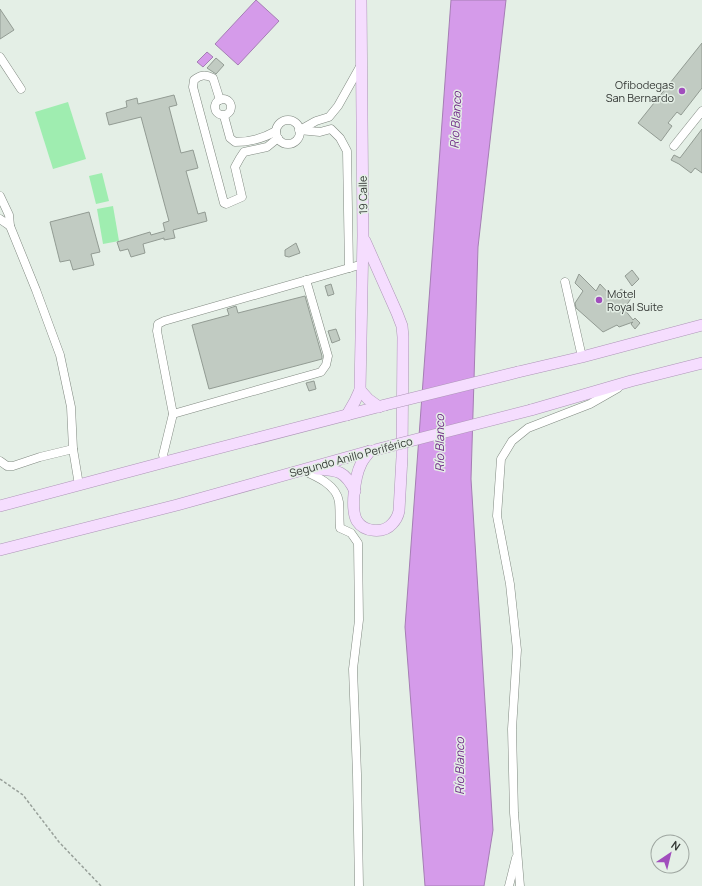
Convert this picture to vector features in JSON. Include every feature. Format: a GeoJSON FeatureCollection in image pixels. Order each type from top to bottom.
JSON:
{"type":"FeatureCollection","features":[{"type":"Feature","properties":{"kind":"main road","name":"19 Calle"},"geometry":{"type":"LineString","coordinates":[[347,415],[356,401],[360,390],[363,264],[361,0]]}},
{"type":"Feature","properties":{"kind":"main road"},"geometry":{"type":"LineString","coordinates":[[363,236],[397,313],[402,326],[403,337],[400,504],[396,519],[391,526],[375,531],[361,526],[357,521],[354,512],[354,490],[361,464],[372,451]]}},
{"type":"Feature","properties":{"kind":"main road"},"geometry":{"type":"LineString","coordinates":[[0,506],[347,415],[582,357],[702,325]]}},
{"type":"Feature","properties":{"kind":"main road","name":"Segundo Anillo Periférico"},"geometry":{"type":"LineString","coordinates":[[0,550],[531,410],[630,381],[702,364]]}},
{"type":"Feature","properties":{"kind":"main road"},"geometry":{"type":"LineString","coordinates":[[360,390],[368,399],[382,406]]}},
{"type":"Feature","properties":{"kind":"main road"},"geometry":{"type":"LineString","coordinates":[[306,469],[330,469],[340,472],[349,480],[354,490]]}},
{"type":"Feature","properties":{"kind":"street"},"geometry":{"type":"LineString","coordinates":[[0,57],[21,89]]}},
{"type":"Feature","properties":{"kind":"street"},"geometry":{"type":"LineString","coordinates":[[299,130],[316,121],[329,117],[338,106],[361,65]]}},
{"type":"Feature","properties":{"kind":"street"},"geometry":{"type":"LineString","coordinates":[[220,100],[212,78],[207,75],[198,77],[194,80],[193,87],[224,203],[226,204],[242,196],[235,168],[244,152],[267,147],[277,134],[279,124],[286,120],[296,123],[299,130],[298,138],[292,143],[284,143],[277,134]]}},
{"type":"Feature","properties":{"kind":"street"},"geometry":{"type":"LineString","coordinates":[[226,99],[232,106],[230,112],[224,116],[217,113],[215,110],[216,103],[220,100],[226,99]]}},
{"type":"Feature","properties":{"kind":"street"},"geometry":{"type":"LineString","coordinates":[[674,146],[702,111]]}},
{"type":"Feature","properties":{"kind":"street"},"geometry":{"type":"LineString","coordinates":[[224,116],[230,138],[235,142],[242,142],[277,134]]}},
{"type":"Feature","properties":{"kind":"street"},"geometry":{"type":"LineString","coordinates":[[299,130],[320,132],[331,129],[340,138],[347,151],[349,268]]}},
{"type":"Feature","properties":{"kind":"street"},"geometry":{"type":"LineString","coordinates":[[0,196],[9,215],[10,226],[60,355],[71,407],[73,449],[79,485]]}},
{"type":"Feature","properties":{"kind":"street"},"geometry":{"type":"LineString","coordinates":[[0,219],[10,226]]}},
{"type":"Feature","properties":{"kind":"street"},"geometry":{"type":"LineString","coordinates":[[165,462],[163,455],[172,414],[156,331],[158,324],[363,264]]}},
{"type":"Feature","properties":{"kind":"street"},"geometry":{"type":"LineString","coordinates":[[172,414],[321,372],[326,365],[328,356],[306,280]]}},
{"type":"Feature","properties":{"kind":"street"},"geometry":{"type":"LineString","coordinates":[[565,282],[582,357]]}},
{"type":"Feature","properties":{"kind":"street"},"geometry":{"type":"LineString","coordinates":[[520,886],[514,813],[512,729],[516,650],[510,584],[497,516],[501,459],[512,441],[528,428],[590,404],[630,381]]}},
{"type":"Feature","properties":{"kind":"street"},"geometry":{"type":"LineString","coordinates":[[0,461],[7,466],[13,466],[40,457],[73,449]]}},
{"type":"Feature","properties":{"kind":"street"},"geometry":{"type":"LineString","coordinates":[[306,469],[333,488],[339,500],[340,528],[351,533],[358,543],[359,620],[353,669],[359,886]]}},
{"type":"Feature","properties":{"kind":"street"},"geometry":{"type":"LineString","coordinates":[[509,886],[518,850]]}},
{"type":"Feature","properties":{"kind":"path"},"geometry":{"type":"LineString","coordinates":[[0,779],[23,795],[59,842],[100,886]]}},
{"type":"Feature","properties":{"kind":"green space"},"geometry":{"type":"Polygon","coordinates":[[[68,102],[86,159],[53,169],[35,112],[68,102]]]}},
{"type":"Feature","properties":{"kind":"green space"},"geometry":{"type":"Polygon","coordinates":[[[102,173],[109,201],[96,204],[89,176],[102,173]]]}},
{"type":"Feature","properties":{"kind":"green space"},"geometry":{"type":"Polygon","coordinates":[[[113,206],[119,241],[103,244],[97,209],[113,206]]]}},
{"type":"Feature","properties":{"kind":"water"},"geometry":{"type":"Polygon","coordinates":[[[256,0],[279,21],[238,65],[215,44],[256,0]]]}},
{"type":"Feature","properties":{"kind":"water","name":"Río Blanco"},"geometry":{"type":"Polygon","coordinates":[[[451,0],[506,0],[478,247],[471,479],[493,830],[484,886],[425,886],[405,627],[451,0]]]}},
{"type":"Feature","properties":{"kind":"water"},"geometry":{"type":"Polygon","coordinates":[[[207,52],[213,57],[203,67],[197,62],[207,52]]]}},
{"type":"Feature","properties":{"kind":"building"},"geometry":{"type":"Polygon","coordinates":[[[0,9],[14,30],[0,39],[0,9]]]}},
{"type":"Feature","properties":{"kind":"building","name":"Ofibodegas San Bernardo"},"geometry":{"type":"Polygon","coordinates":[[[702,43],[702,88],[681,115],[677,112],[668,123],[672,126],[661,141],[638,123],[702,43]]]}},
{"type":"Feature","properties":{"kind":"building"},"geometry":{"type":"Polygon","coordinates":[[[216,58],[224,65],[216,74],[207,68],[216,58]]]}},
{"type":"Feature","properties":{"kind":"building"},"geometry":{"type":"Polygon","coordinates":[[[174,95],[177,105],[169,107],[181,153],[193,150],[198,168],[186,171],[198,214],[205,212],[207,221],[173,230],[175,238],[164,240],[164,238],[143,244],[145,253],[131,257],[128,249],[120,251],[117,242],[150,232],[151,235],[165,231],[163,223],[169,221],[141,117],[109,125],[106,113],[127,107],[126,101],[137,98],[138,104],[174,95]]]}},
{"type":"Feature","properties":{"kind":"building"},"geometry":{"type":"Polygon","coordinates":[[[702,129],[702,173],[695,168],[691,173],[671,160],[674,155],[680,158],[702,129]]]}},
{"type":"Feature","properties":{"kind":"building"},"geometry":{"type":"Polygon","coordinates":[[[89,212],[100,252],[91,254],[94,265],[73,270],[70,260],[60,262],[50,222],[89,212]]]}},
{"type":"Feature","properties":{"kind":"building"},"geometry":{"type":"Polygon","coordinates":[[[296,243],[300,253],[289,257],[285,256],[285,250],[296,243]]]}},
{"type":"Feature","properties":{"kind":"building"},"geometry":{"type":"Polygon","coordinates":[[[632,270],[639,279],[632,286],[625,276],[632,270]]]}},
{"type":"Feature","properties":{"kind":"building"},"geometry":{"type":"Polygon","coordinates":[[[579,274],[596,291],[600,284],[614,299],[621,289],[632,297],[624,309],[633,320],[635,318],[640,323],[635,329],[631,324],[633,322],[619,327],[617,325],[603,332],[576,308],[575,303],[583,291],[575,283],[579,274]]]}},
{"type":"Feature","properties":{"kind":"building"},"geometry":{"type":"Polygon","coordinates":[[[331,284],[334,294],[328,296],[325,286],[331,284]]]}},
{"type":"Feature","properties":{"kind":"building"},"geometry":{"type":"Polygon","coordinates":[[[305,296],[322,359],[209,389],[192,325],[229,315],[227,309],[236,306],[238,313],[305,296]]]}},
{"type":"Feature","properties":{"kind":"building"},"geometry":{"type":"Polygon","coordinates":[[[336,329],[340,340],[332,343],[328,331],[336,329]]]}},
{"type":"Feature","properties":{"kind":"building"},"geometry":{"type":"Polygon","coordinates":[[[314,381],[316,389],[309,391],[306,383],[314,381]]]}},
{"type":"Feature","properties":{"kind":"place","name":"Ofibodegas San Bernardo"},"geometry":{"type":"Point","coordinates":[682,91]}},
{"type":"Feature","properties":{"kind":"place","name":"Motel Royal Suite"},"geometry":{"type":"Point","coordinates":[599,300]}}]}
